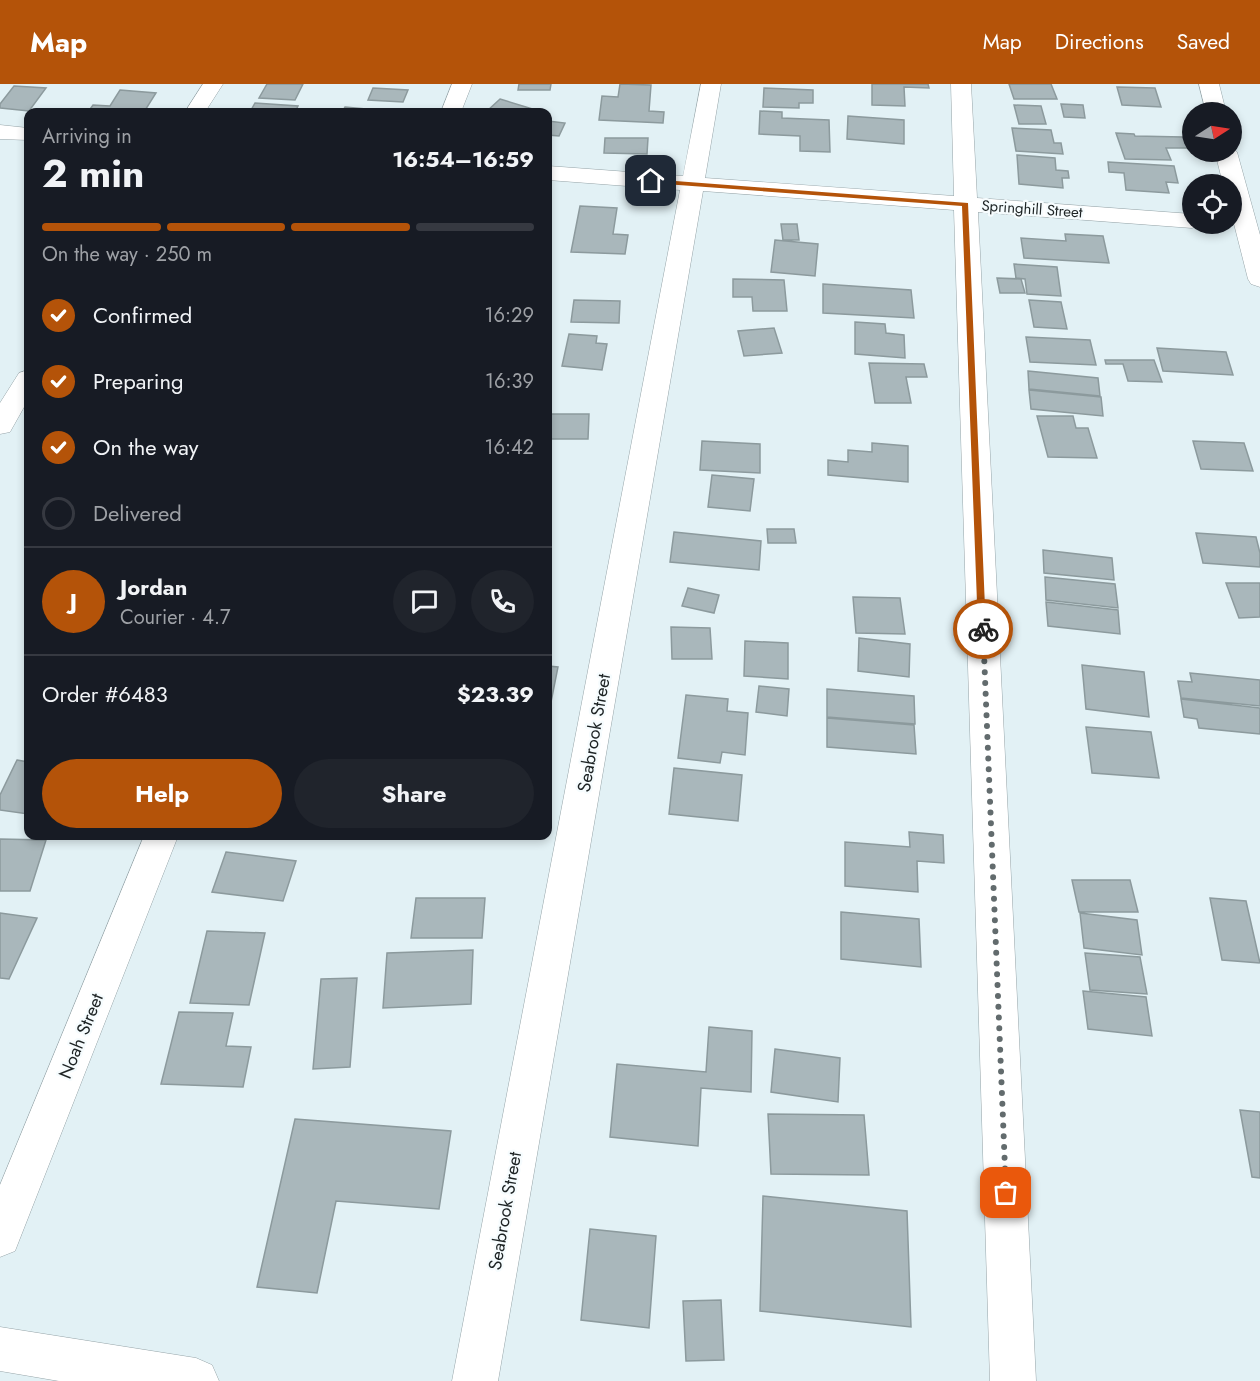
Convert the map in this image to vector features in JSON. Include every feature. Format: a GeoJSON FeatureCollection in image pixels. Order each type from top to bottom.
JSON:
{"type":"FeatureCollection","features":[{"type":"Feature","properties":{"kind":"street"},"geometry":{"type":"LineString","coordinates":[[198,108],[213,84]]}},
{"type":"Feature","properties":{"kind":"street"},"geometry":{"type":"LineString","coordinates":[[453,108],[462,84]]}},
{"type":"Feature","properties":{"kind":"street","name":"Seabrook Street"},"geometry":{"type":"LineString","coordinates":[[476,1381],[711,84]]}},
{"type":"Feature","properties":{"kind":"street"},"geometry":{"type":"LineString","coordinates":[[961,84],[1013,1381]]}},
{"type":"Feature","properties":{"kind":"street"},"geometry":{"type":"LineString","coordinates":[[1209,84],[1214,102]]}},
{"type":"Feature","properties":{"kind":"street"},"geometry":{"type":"LineString","coordinates":[[0,132],[24,134]]}},
{"type":"Feature","properties":{"kind":"street"},"geometry":{"type":"LineString","coordinates":[[1228,162],[1243,225],[1260,279]]}},
{"type":"Feature","properties":{"kind":"street","name":"Springhill Street"},"geometry":{"type":"LineString","coordinates":[[552,173],[1182,220]]}},
{"type":"Feature","properties":{"kind":"street"},"geometry":{"type":"LineString","coordinates":[[0,425],[24,386]]}},
{"type":"Feature","properties":{"kind":"street","name":"Noah Street"},"geometry":{"type":"LineString","coordinates":[[0,1236],[159,840]]}},
{"type":"Feature","properties":{"kind":"street"},"geometry":{"type":"LineString","coordinates":[[0,1349],[196,1381]]}},
{"type":"Feature","properties":{"kind":"building"},"geometry":{"type":"Polygon","coordinates":[[[267,84],[303,84],[295,100],[259,98],[267,84]]]}},
{"type":"Feature","properties":{"kind":"building"},"geometry":{"type":"Polygon","coordinates":[[[519,84],[551,84],[550,90],[518,90],[519,84]]]}},
{"type":"Feature","properties":{"kind":"building"},"geometry":{"type":"Polygon","coordinates":[[[620,84],[651,85],[649,111],[664,112],[663,123],[599,120],[602,96],[618,97],[620,84]]]}},
{"type":"Feature","properties":{"kind":"building"},"geometry":{"type":"Polygon","coordinates":[[[872,84],[928,84],[929,88],[904,87],[905,106],[872,105],[872,84]]]}},
{"type":"Feature","properties":{"kind":"building"},"geometry":{"type":"Polygon","coordinates":[[[1009,84],[1051,84],[1057,99],[1014,99],[1009,84]]]}},
{"type":"Feature","properties":{"kind":"building"},"geometry":{"type":"Polygon","coordinates":[[[14,86],[46,88],[31,108],[24,108],[24,110],[0,108],[0,104],[14,86]]]}},
{"type":"Feature","properties":{"kind":"building"},"geometry":{"type":"Polygon","coordinates":[[[1117,87],[1155,88],[1161,107],[1122,105],[1117,87]]]}},
{"type":"Feature","properties":{"kind":"building"},"geometry":{"type":"Polygon","coordinates":[[[373,88],[408,90],[403,102],[368,100],[373,88]]]}},
{"type":"Feature","properties":{"kind":"building"},"geometry":{"type":"Polygon","coordinates":[[[764,88],[813,90],[813,103],[799,103],[799,108],[763,107],[764,88]]]}},
{"type":"Feature","properties":{"kind":"building"},"geometry":{"type":"Polygon","coordinates":[[[120,90],[156,93],[147,108],[91,108],[93,105],[110,106],[120,90]]]}},
{"type":"Feature","properties":{"kind":"building"},"geometry":{"type":"Polygon","coordinates":[[[500,99],[529,108],[490,108],[500,99]]]}},
{"type":"Feature","properties":{"kind":"building"},"geometry":{"type":"Polygon","coordinates":[[[255,103],[298,106],[297,108],[252,108],[255,103]]]}},
{"type":"Feature","properties":{"kind":"building"},"geometry":{"type":"Polygon","coordinates":[[[1061,104],[1083,105],[1085,118],[1064,117],[1061,104]]]}},
{"type":"Feature","properties":{"kind":"building"},"geometry":{"type":"Polygon","coordinates":[[[1014,105],[1041,106],[1046,124],[1019,124],[1014,105]]]}},
{"type":"Feature","properties":{"kind":"building"},"geometry":{"type":"Polygon","coordinates":[[[760,111],[782,112],[782,118],[829,120],[830,152],[800,151],[800,136],[759,134],[760,111]]]}},
{"type":"Feature","properties":{"kind":"building"},"geometry":{"type":"Polygon","coordinates":[[[848,116],[904,120],[904,144],[847,139],[848,116]]]}},
{"type":"Feature","properties":{"kind":"building"},"geometry":{"type":"Polygon","coordinates":[[[552,121],[565,123],[559,136],[552,135],[552,121]]]}},
{"type":"Feature","properties":{"kind":"building"},"geometry":{"type":"Polygon","coordinates":[[[1012,128],[1051,130],[1054,143],[1061,143],[1063,154],[1016,151],[1012,128]]]}},
{"type":"Feature","properties":{"kind":"building"},"geometry":{"type":"Polygon","coordinates":[[[1116,133],[1134,134],[1135,136],[1182,137],[1182,148],[1166,148],[1171,160],[1125,159],[1116,133]]]}},
{"type":"Feature","properties":{"kind":"building"},"geometry":{"type":"Polygon","coordinates":[[[605,138],[648,138],[647,154],[604,153],[605,138]]]}},
{"type":"Feature","properties":{"kind":"building"},"geometry":{"type":"Polygon","coordinates":[[[1017,155],[1055,158],[1056,170],[1068,171],[1069,178],[1062,178],[1063,188],[1019,184],[1017,155]]]}},
{"type":"Feature","properties":{"kind":"building"},"geometry":{"type":"Polygon","coordinates":[[[1108,162],[1174,166],[1178,183],[1166,182],[1169,193],[1126,190],[1124,173],[1109,172],[1108,162]]]}},
{"type":"Feature","properties":{"kind":"building"},"geometry":{"type":"Polygon","coordinates":[[[580,206],[617,208],[613,234],[628,235],[625,254],[571,252],[580,206]]]}},
{"type":"Feature","properties":{"kind":"building"},"geometry":{"type":"Polygon","coordinates":[[[781,224],[797,224],[799,240],[783,240],[781,224]]]}},
{"type":"Feature","properties":{"kind":"building"},"geometry":{"type":"Polygon","coordinates":[[[1065,234],[1103,236],[1109,263],[1024,258],[1021,238],[1066,241],[1065,234]]]}},
{"type":"Feature","properties":{"kind":"building"},"geometry":{"type":"Polygon","coordinates":[[[775,240],[818,244],[815,276],[771,272],[775,240]]]}},
{"type":"Feature","properties":{"kind":"building"},"geometry":{"type":"Polygon","coordinates":[[[1014,264],[1057,267],[1061,296],[1027,294],[1025,279],[1016,278],[1014,264]]]}},
{"type":"Feature","properties":{"kind":"building"},"geometry":{"type":"Polygon","coordinates":[[[997,278],[1021,279],[1025,293],[1000,293],[997,278]]]}},
{"type":"Feature","properties":{"kind":"building"},"geometry":{"type":"Polygon","coordinates":[[[733,279],[784,280],[787,311],[753,311],[752,297],[733,297],[733,279]]]}},
{"type":"Feature","properties":{"kind":"building"},"geometry":{"type":"Polygon","coordinates":[[[823,284],[911,290],[914,318],[823,313],[823,284]]]}},
{"type":"Feature","properties":{"kind":"building"},"geometry":{"type":"Polygon","coordinates":[[[574,300],[620,301],[619,323],[571,322],[574,300]]]}},
{"type":"Feature","properties":{"kind":"building"},"geometry":{"type":"Polygon","coordinates":[[[1029,300],[1061,302],[1067,329],[1034,327],[1029,300]]]}},
{"type":"Feature","properties":{"kind":"building"},"geometry":{"type":"Polygon","coordinates":[[[855,322],[885,324],[886,333],[904,335],[905,358],[855,354],[855,322]]]}},
{"type":"Feature","properties":{"kind":"building"},"geometry":{"type":"Polygon","coordinates":[[[774,328],[782,353],[744,356],[738,331],[774,328]]]}},
{"type":"Feature","properties":{"kind":"building"},"geometry":{"type":"Polygon","coordinates":[[[569,334],[597,336],[596,343],[607,344],[602,370],[562,366],[569,334]]]}},
{"type":"Feature","properties":{"kind":"building"},"geometry":{"type":"Polygon","coordinates":[[[1026,337],[1090,340],[1096,365],[1030,362],[1026,337]]]}},
{"type":"Feature","properties":{"kind":"building"},"geometry":{"type":"Polygon","coordinates":[[[1157,348],[1226,352],[1233,375],[1163,371],[1157,348]]]}},
{"type":"Feature","properties":{"kind":"building"},"geometry":{"type":"Polygon","coordinates":[[[1105,360],[1154,360],[1162,382],[1128,381],[1123,364],[1106,364],[1105,360]]]}},
{"type":"Feature","properties":{"kind":"building"},"geometry":{"type":"Polygon","coordinates":[[[869,363],[924,364],[927,377],[906,377],[911,403],[875,403],[869,363]]]}},
{"type":"Feature","properties":{"kind":"building"},"geometry":{"type":"Polygon","coordinates":[[[1028,371],[1098,378],[1100,396],[1029,389],[1028,371]]]}},
{"type":"Feature","properties":{"kind":"building"},"geometry":{"type":"Polygon","coordinates":[[[1029,390],[1101,397],[1103,416],[1031,409],[1029,390]]]}},
{"type":"Feature","properties":{"kind":"building"},"geometry":{"type":"Polygon","coordinates":[[[552,414],[589,414],[588,439],[552,439],[552,414]]]}},
{"type":"Feature","properties":{"kind":"building"},"geometry":{"type":"Polygon","coordinates":[[[1037,416],[1073,416],[1076,428],[1088,428],[1097,458],[1048,457],[1037,416]]]}},
{"type":"Feature","properties":{"kind":"building"},"geometry":{"type":"Polygon","coordinates":[[[702,441],[760,444],[760,473],[700,470],[702,441]]]}},
{"type":"Feature","properties":{"kind":"building"},"geometry":{"type":"Polygon","coordinates":[[[1193,441],[1244,443],[1253,471],[1201,469],[1193,441]]]}},
{"type":"Feature","properties":{"kind":"building"},"geometry":{"type":"Polygon","coordinates":[[[872,443],[908,446],[908,482],[828,475],[828,460],[848,462],[848,450],[872,452],[872,443]]]}},
{"type":"Feature","properties":{"kind":"building"},"geometry":{"type":"Polygon","coordinates":[[[712,475],[754,479],[750,511],[708,507],[712,475]]]}},
{"type":"Feature","properties":{"kind":"building"},"geometry":{"type":"Polygon","coordinates":[[[767,529],[794,529],[796,543],[768,543],[767,529]]]}},
{"type":"Feature","properties":{"kind":"building"},"geometry":{"type":"Polygon","coordinates":[[[674,532],[761,541],[759,570],[670,562],[674,532]]]}},
{"type":"Feature","properties":{"kind":"building"},"geometry":{"type":"Polygon","coordinates":[[[1196,533],[1256,537],[1260,553],[1260,567],[1203,563],[1196,533]]]}},
{"type":"Feature","properties":{"kind":"building"},"geometry":{"type":"Polygon","coordinates":[[[1043,550],[1112,558],[1114,580],[1044,573],[1043,550]]]}},
{"type":"Feature","properties":{"kind":"building"},"geometry":{"type":"Polygon","coordinates":[[[1045,577],[1115,584],[1118,608],[1046,600],[1045,577]]]}},
{"type":"Feature","properties":{"kind":"building"},"geometry":{"type":"Polygon","coordinates":[[[1226,583],[1260,583],[1260,617],[1239,618],[1226,583]]]}},
{"type":"Feature","properties":{"kind":"building"},"geometry":{"type":"Polygon","coordinates":[[[688,588],[719,595],[714,613],[682,606],[688,588]]]}},
{"type":"Feature","properties":{"kind":"building"},"geometry":{"type":"Polygon","coordinates":[[[853,597],[900,598],[905,634],[856,633],[853,597]]]}},
{"type":"Feature","properties":{"kind":"building"},"geometry":{"type":"Polygon","coordinates":[[[1046,602],[1118,610],[1120,634],[1048,626],[1046,602]]]}},
{"type":"Feature","properties":{"kind":"building"},"geometry":{"type":"Polygon","coordinates":[[[671,627],[710,628],[712,659],[672,659],[671,627]]]}},
{"type":"Feature","properties":{"kind":"building"},"geometry":{"type":"Polygon","coordinates":[[[859,638],[910,644],[909,677],[858,671],[859,638]]]}},
{"type":"Feature","properties":{"kind":"building"},"geometry":{"type":"Polygon","coordinates":[[[745,641],[788,643],[788,679],[744,676],[745,641]]]}},
{"type":"Feature","properties":{"kind":"building"},"geometry":{"type":"Polygon","coordinates":[[[1082,665],[1144,672],[1149,717],[1086,709],[1082,665]]]}},
{"type":"Feature","properties":{"kind":"building"},"geometry":{"type":"Polygon","coordinates":[[[552,666],[558,667],[552,697],[552,666]]]}},
{"type":"Feature","properties":{"kind":"building"},"geometry":{"type":"Polygon","coordinates":[[[1190,673],[1260,680],[1260,706],[1181,698],[1178,681],[1192,682],[1190,673]]]}},
{"type":"Feature","properties":{"kind":"building"},"geometry":{"type":"Polygon","coordinates":[[[759,686],[789,689],[787,716],[756,712],[759,686]]]}},
{"type":"Feature","properties":{"kind":"building"},"geometry":{"type":"Polygon","coordinates":[[[827,689],[914,696],[915,724],[827,717],[827,689]]]}},
{"type":"Feature","properties":{"kind":"building"},"geometry":{"type":"Polygon","coordinates":[[[686,695],[728,699],[727,711],[748,713],[745,755],[722,752],[720,763],[678,758],[686,695]]]}},
{"type":"Feature","properties":{"kind":"building"},"geometry":{"type":"Polygon","coordinates":[[[1181,699],[1260,708],[1260,734],[1199,728],[1197,719],[1184,717],[1181,699]]]}},
{"type":"Feature","properties":{"kind":"building"},"geometry":{"type":"Polygon","coordinates":[[[827,718],[914,725],[916,754],[827,747],[827,718]]]}},
{"type":"Feature","properties":{"kind":"building"},"geometry":{"type":"Polygon","coordinates":[[[1086,727],[1151,732],[1159,778],[1092,773],[1086,727]]]}},
{"type":"Feature","properties":{"kind":"building"},"geometry":{"type":"Polygon","coordinates":[[[17,760],[24,761],[24,813],[0,810],[0,795],[17,760]]]}},
{"type":"Feature","properties":{"kind":"building"},"geometry":{"type":"Polygon","coordinates":[[[674,768],[742,775],[738,821],[669,814],[674,768]]]}},
{"type":"Feature","properties":{"kind":"building"},"geometry":{"type":"Polygon","coordinates":[[[909,832],[943,835],[944,863],[917,861],[918,892],[845,886],[845,842],[910,847],[909,832]]]}},
{"type":"Feature","properties":{"kind":"building"},"geometry":{"type":"Polygon","coordinates":[[[0,839],[46,840],[30,891],[0,891],[0,839]]]}},
{"type":"Feature","properties":{"kind":"building"},"geometry":{"type":"Polygon","coordinates":[[[226,852],[296,861],[283,901],[212,892],[226,852]]]}},
{"type":"Feature","properties":{"kind":"building"},"geometry":{"type":"Polygon","coordinates":[[[1072,880],[1130,880],[1138,912],[1079,912],[1072,880]]]}},
{"type":"Feature","properties":{"kind":"building"},"geometry":{"type":"Polygon","coordinates":[[[416,898],[485,898],[482,938],[411,938],[416,898]]]}},
{"type":"Feature","properties":{"kind":"building"},"geometry":{"type":"Polygon","coordinates":[[[1210,898],[1246,901],[1260,963],[1222,960],[1210,898]]]}},
{"type":"Feature","properties":{"kind":"building"},"geometry":{"type":"Polygon","coordinates":[[[841,912],[919,919],[921,967],[841,959],[841,912]]]}},
{"type":"Feature","properties":{"kind":"building"},"geometry":{"type":"Polygon","coordinates":[[[0,913],[37,918],[9,979],[0,978],[0,913]]]}},
{"type":"Feature","properties":{"kind":"building"},"geometry":{"type":"Polygon","coordinates":[[[1080,913],[1137,920],[1142,955],[1084,948],[1080,913]]]}},
{"type":"Feature","properties":{"kind":"building"},"geometry":{"type":"Polygon","coordinates":[[[207,931],[265,933],[249,1005],[190,1003],[207,931]]]}},
{"type":"Feature","properties":{"kind":"building"},"geometry":{"type":"Polygon","coordinates":[[[473,950],[471,1004],[383,1008],[387,953],[473,950]]]}},
{"type":"Feature","properties":{"kind":"building"},"geometry":{"type":"Polygon","coordinates":[[[1085,953],[1140,957],[1147,994],[1090,990],[1085,953]]]}},
{"type":"Feature","properties":{"kind":"building"},"geometry":{"type":"Polygon","coordinates":[[[357,978],[350,1067],[313,1069],[321,979],[357,978]]]}},
{"type":"Feature","properties":{"kind":"building"},"geometry":{"type":"Polygon","coordinates":[[[1083,991],[1146,997],[1152,1036],[1088,1029],[1083,991]]]}},
{"type":"Feature","properties":{"kind":"building"},"geometry":{"type":"Polygon","coordinates":[[[179,1012],[233,1013],[226,1046],[251,1047],[243,1087],[161,1084],[179,1012]]]}},
{"type":"Feature","properties":{"kind":"building"},"geometry":{"type":"Polygon","coordinates":[[[709,1027],[752,1031],[751,1092],[701,1088],[698,1146],[610,1137],[617,1064],[706,1072],[709,1027]]]}},
{"type":"Feature","properties":{"kind":"building"},"geometry":{"type":"Polygon","coordinates":[[[775,1049],[840,1058],[838,1102],[771,1092],[775,1049]]]}},
{"type":"Feature","properties":{"kind":"building"},"geometry":{"type":"Polygon","coordinates":[[[1240,1110],[1260,1112],[1260,1178],[1252,1177],[1240,1110]]]}},
{"type":"Feature","properties":{"kind":"building"},"geometry":{"type":"Polygon","coordinates":[[[768,1114],[864,1115],[869,1175],[771,1174],[768,1114]]]}},
{"type":"Feature","properties":{"kind":"building"},"geometry":{"type":"Polygon","coordinates":[[[295,1119],[451,1131],[439,1209],[336,1201],[317,1293],[257,1287],[295,1119]]]}},
{"type":"Feature","properties":{"kind":"building"},"geometry":{"type":"Polygon","coordinates":[[[763,1196],[907,1211],[911,1327],[760,1311],[763,1196]]]}},
{"type":"Feature","properties":{"kind":"building"},"geometry":{"type":"Polygon","coordinates":[[[590,1229],[656,1236],[649,1328],[581,1320],[590,1229]]]}},
{"type":"Feature","properties":{"kind":"building"},"geometry":{"type":"Polygon","coordinates":[[[721,1300],[724,1360],[686,1361],[683,1301],[721,1300]]]}},
{"type":"Feature","properties":{"kind":"way so far"},"geometry":{"type":"LineString","coordinates":[[983,629],[1006,1193]]}},
{"type":"Feature","properties":{"kind":"route"},"geometry":{"type":"LineString","coordinates":[[651,181],[966,204],[983,629]]}}]}
